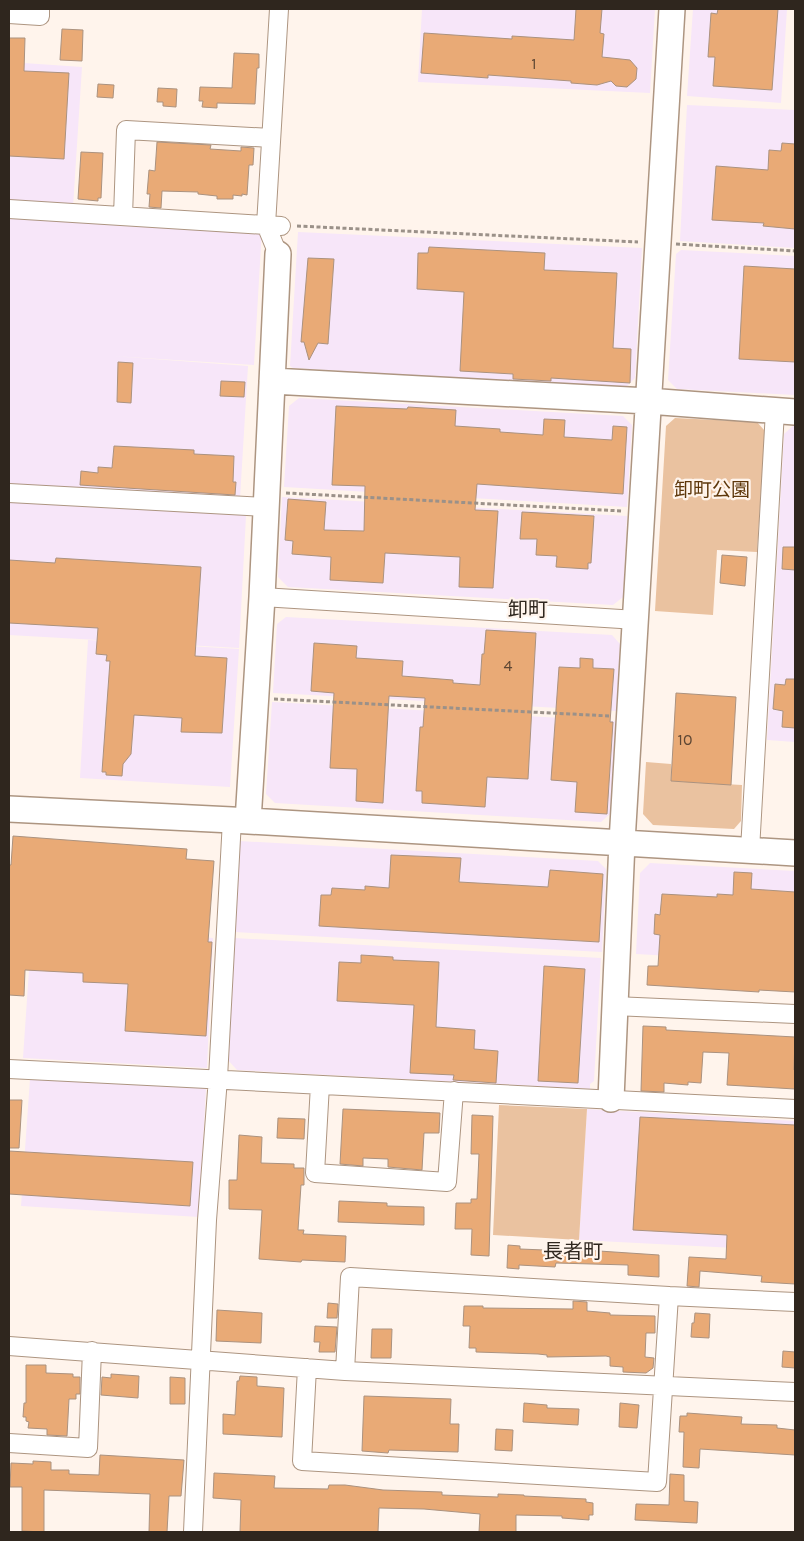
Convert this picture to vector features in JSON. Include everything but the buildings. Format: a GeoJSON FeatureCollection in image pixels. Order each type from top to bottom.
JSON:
{"type":"FeatureCollection","features":[{"type":"Feature","properties":{"kind":"street"},"geometry":{"type":"LineString","coordinates":[[9,14],[40,16],[40,9]]}},
{"type":"Feature","properties":{"kind":"street"},"geometry":{"type":"LineString","coordinates":[[192,1532],[207,1220],[240,820],[255,698],[262,598],[278,254],[274,225],[272,138],[279,9]]}},
{"type":"Feature","properties":{"kind":"street"},"geometry":{"type":"LineString","coordinates":[[611,1099],[622,842],[637,620],[657,243],[672,9]]}},
{"type":"Feature","properties":{"kind":"street"},"geometry":{"type":"LineString","coordinates":[[123,216],[126,130],[272,138]]}},
{"type":"Feature","properties":{"kind":"street"},"geometry":{"type":"LineString","coordinates":[[9,209],[274,225]]}},
{"type":"Feature","properties":{"kind":"street"},"geometry":{"type":"LineString","coordinates":[[272,381],[648,401],[785,411],[750,850]]}},
{"type":"Feature","properties":{"kind":"street"},"geometry":{"type":"LineString","coordinates":[[9,493],[267,500]]}},
{"type":"Feature","properties":{"kind":"street"},"geometry":{"type":"LineString","coordinates":[[262,598],[637,620]]}},
{"type":"Feature","properties":{"kind":"street"},"geometry":{"type":"LineString","coordinates":[[9,809],[240,820],[795,852]]}},
{"type":"Feature","properties":{"kind":"street"},"geometry":{"type":"LineString","coordinates":[[614,1006],[795,1014]]}},
{"type":"Feature","properties":{"kind":"street"},"geometry":{"type":"LineString","coordinates":[[9,1069],[218,1078],[795,1110]]}},
{"type":"Feature","properties":{"kind":"street"},"geometry":{"type":"LineString","coordinates":[[320,1084],[315,1173],[447,1182],[454,1091]]}},
{"type":"Feature","properties":{"kind":"street"},"geometry":{"type":"LineString","coordinates":[[345,1371],[350,1277],[795,1302]]}},
{"type":"Feature","properties":{"kind":"street"},"geometry":{"type":"LineString","coordinates":[[306,1368],[302,1461],[657,1482],[669,1296]]}},
{"type":"Feature","properties":{"kind":"street"},"geometry":{"type":"LineString","coordinates":[[9,1346],[345,1371],[795,1392]]}},
{"type":"Feature","properties":{"kind":"street"},"geometry":{"type":"LineString","coordinates":[[9,1443],[88,1448],[92,1351]]}},
{"type":"Feature","properties":{"kind":"path"},"geometry":{"type":"LineString","coordinates":[[274,225],[795,251]]}},
{"type":"Feature","properties":{"kind":"path"},"geometry":{"type":"LineString","coordinates":[[267,500],[643,512]]}},
{"type":"Feature","properties":{"kind":"path"},"geometry":{"type":"LineString","coordinates":[[255,698],[631,717]]}},
{"type":"Feature","properties":{"kind":"shaded area"},"geometry":{"type":"Polygon","coordinates":[[[422,9],[655,9],[650,93],[418,82],[422,9]]]}},
{"type":"Feature","properties":{"kind":"shaded area"},"geometry":{"type":"Polygon","coordinates":[[[693,9],[787,9],[781,103],[687,96],[693,9]]]}},
{"type":"Feature","properties":{"kind":"shaded area"},"geometry":{"type":"Polygon","coordinates":[[[9,62],[82,67],[73,207],[9,203],[9,62]]]}},
{"type":"Feature","properties":{"kind":"shaded area"},"geometry":{"type":"Polygon","coordinates":[[[687,105],[795,110],[795,248],[680,241],[687,105]]]}},
{"type":"Feature","properties":{"kind":"shaded area"},"geometry":{"type":"Polygon","coordinates":[[[9,217],[73,222],[79,217],[262,229],[254,365],[112,356],[248,366],[240,498],[9,485],[9,217]]]}},
{"type":"Feature","properties":{"kind":"shaded area"},"geometry":{"type":"Polygon","coordinates":[[[298,232],[642,248],[635,378],[625,388],[293,368],[290,366],[298,232]]]}},
{"type":"Feature","properties":{"kind":"shaded area"},"geometry":{"type":"Polygon","coordinates":[[[681,250],[795,256],[795,395],[677,389],[668,380],[676,254],[681,250]]]}},
{"type":"Feature","properties":{"kind":"shaded area"},"geometry":{"type":"Polygon","coordinates":[[[299,398],[623,416],[632,425],[627,507],[284,487],[289,406],[299,398]]]}},
{"type":"Feature","properties":{"kind":"shaded area"},"geometry":{"type":"Polygon","coordinates":[[[794,425],[795,742],[767,740],[784,434],[794,425]]]}},
{"type":"Feature","properties":{"kind":"shaded area"},"geometry":{"type":"Polygon","coordinates":[[[282,497],[627,516],[623,597],[613,605],[288,587],[278,577],[282,497]]]}},
{"type":"Feature","properties":{"kind":"shaded area"},"geometry":{"type":"Polygon","coordinates":[[[9,500],[243,512],[246,516],[239,648],[9,635],[9,500]]]}},
{"type":"Feature","properties":{"kind":"shaded area"},"geometry":{"type":"Polygon","coordinates":[[[286,617],[612,635],[620,644],[616,711],[273,693],[277,624],[286,617]]]}},
{"type":"Feature","properties":{"kind":"shaded area"},"geometry":{"type":"Polygon","coordinates":[[[88,640],[239,649],[230,787],[80,778],[88,640]]]}},
{"type":"Feature","properties":{"kind":"shaded area"},"geometry":{"type":"Polygon","coordinates":[[[272,702],[615,721],[611,813],[601,822],[275,803],[266,794],[272,702]]]}},
{"type":"Feature","properties":{"kind":"shaded area"},"geometry":{"type":"Polygon","coordinates":[[[239,841],[598,861],[606,869],[602,952],[235,932],[239,841]]]}},
{"type":"Feature","properties":{"kind":"shaded area"},"geometry":{"type":"Polygon","coordinates":[[[650,863],[795,871],[795,963],[636,954],[640,873],[650,863]]]}},
{"type":"Feature","properties":{"kind":"shaded area"},"geometry":{"type":"Polygon","coordinates":[[[32,926],[213,938],[207,1068],[23,1058],[32,926]]]}},
{"type":"Feature","properties":{"kind":"shaded area"},"geometry":{"type":"Polygon","coordinates":[[[234,938],[601,958],[594,1081],[590,1084],[590,1089],[237,1070],[228,1060],[234,938]]]}},
{"type":"Feature","properties":{"kind":"shaded area"},"geometry":{"type":"Polygon","coordinates":[[[30,1079],[206,1088],[199,1217],[21,1206],[30,1079]]]}},
{"type":"Feature","properties":{"kind":"shaded area"},"geometry":{"type":"Polygon","coordinates":[[[587,1109],[795,1121],[795,1251],[579,1240],[587,1109]]]}},
{"type":"Feature","properties":{"kind":"green space","name":"卸町公園"},"geometry":{"type":"Polygon","coordinates":[[[675,418],[757,422],[765,431],[757,552],[717,550],[713,615],[655,611],[666,426],[675,418]]]}},
{"type":"Feature","properties":{"kind":"green space"},"geometry":{"type":"Polygon","coordinates":[[[646,762],[671,764],[671,781],[742,785],[741,821],[734,829],[653,825],[643,814],[646,762]]]}},
{"type":"Feature","properties":{"kind":"green space"},"geometry":{"type":"Polygon","coordinates":[[[499,1105],[587,1109],[579,1240],[493,1235],[499,1105]]]}},
{"type":"Feature","properties":{"kind":"district","name":"卸町"},"geometry":{"type":"Point","coordinates":[528,609]}},
{"type":"Feature","properties":{"kind":"district","name":"長者町"},"geometry":{"type":"Point","coordinates":[573,1251]}}]}
